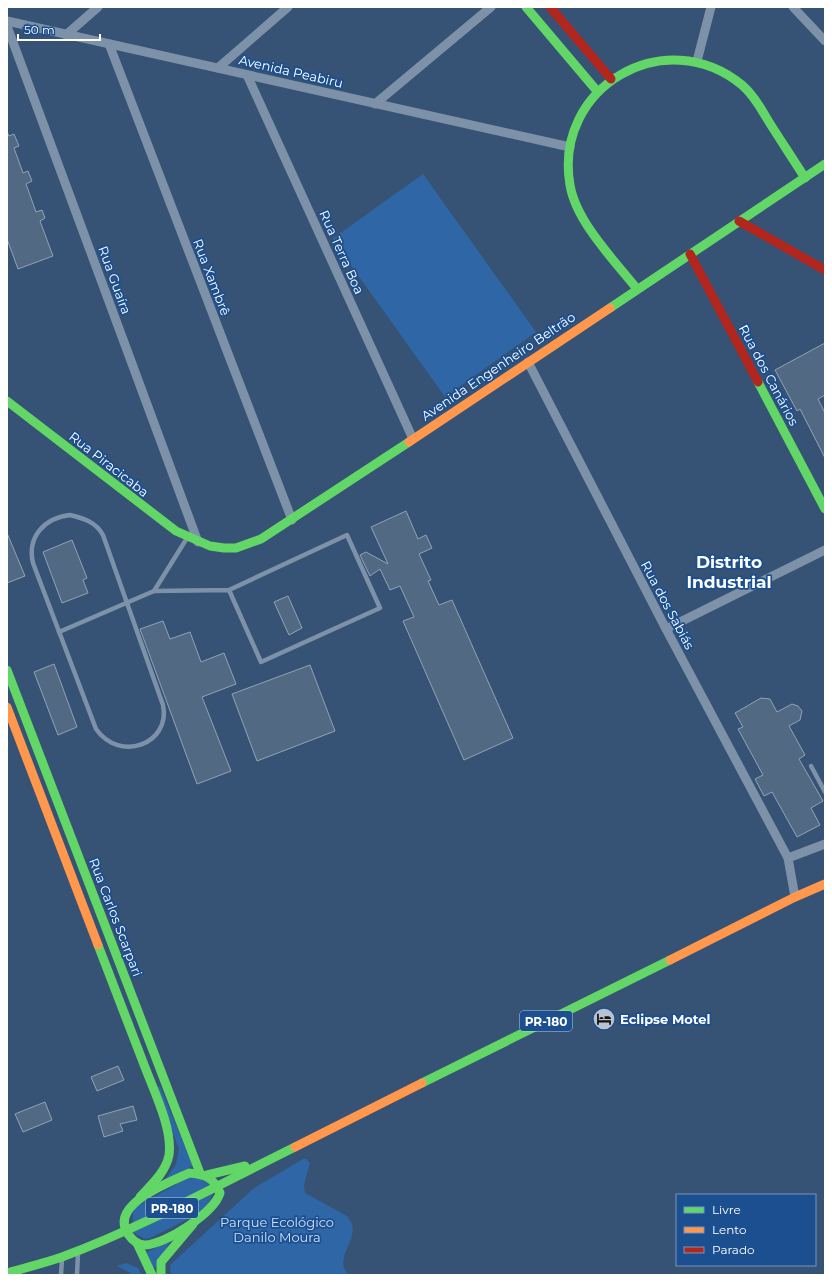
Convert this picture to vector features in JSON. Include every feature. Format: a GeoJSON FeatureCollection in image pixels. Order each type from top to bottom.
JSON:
{"type":"FeatureCollection","features":[{"type":"Feature","properties":{"kind":"main road"},"geometry":{"type":"LineString","coordinates":[[526,7],[597,91]]}},
{"type":"Feature","properties":{"kind":"main road"},"geometry":{"type":"LineString","coordinates":[[550,7],[612,79]]}},
{"type":"Feature","properties":{"kind":"main road"},"geometry":{"type":"LineString","coordinates":[[637,289],[578,211],[570,186],[568,160],[572,134],[583,109],[597,91],[620,72],[645,62],[671,58],[697,61],[722,71],[750,92],[805,178]]}},
{"type":"Feature","properties":{"kind":"main road","name":"Avenida Engenheiro Beltrão"},"geometry":{"type":"LineString","coordinates":[[198,542],[223,549],[248,546],[292,520],[825,164]]}},
{"type":"Feature","properties":{"kind":"main road"},"geometry":{"type":"LineString","coordinates":[[739,221],[825,270]]}},
{"type":"Feature","properties":{"kind":"main road","name":"Rua dos Canários"},"geometry":{"type":"LineString","coordinates":[[690,254],[825,509]]}},
{"type":"Feature","properties":{"kind":"main road","name":"Rua Piracicaba"},"geometry":{"type":"LineString","coordinates":[[7,401],[176,531],[198,542]]}},
{"type":"Feature","properties":{"kind":"main road","name":"Rua Carlos Scarpari"},"geometry":{"type":"LineString","coordinates":[[7,670],[164,1078],[204,1174]]}},
{"type":"Feature","properties":{"kind":"main road","name":"Rua Carlos Scarpari"},"geometry":{"type":"LineString","coordinates":[[7,707],[170,1139],[168,1160],[157,1180],[134,1202],[125,1220]]}},
{"type":"Feature","properties":{"kind":"main road","name":"PR-180"},"geometry":{"type":"LineString","coordinates":[[7,1273],[75,1253],[218,1187],[268,1160],[795,897],[825,884]]}},
{"type":"Feature","properties":{"kind":"main road"},"geometry":{"type":"LineString","coordinates":[[150,1083],[164,1078]]}},
{"type":"Feature","properties":{"kind":"main road"},"geometry":{"type":"LineString","coordinates":[[140,1197],[189,1173],[204,1174],[268,1160]]}},
{"type":"Feature","properties":{"kind":"main road"},"geometry":{"type":"LineString","coordinates":[[75,1253],[136,1242],[144,1245],[153,1244],[195,1222],[205,1215],[268,1160]]}},
{"type":"Feature","properties":{"kind":"main road"},"geometry":{"type":"LineString","coordinates":[[204,1174],[214,1180],[220,1193],[214,1206]]}},
{"type":"Feature","properties":{"kind":"main road"},"geometry":{"type":"LineString","coordinates":[[75,1253],[125,1220],[126,1230],[136,1242],[152,1275]]}},
{"type":"Feature","properties":{"kind":"main road"},"geometry":{"type":"LineString","coordinates":[[161,1275],[161,1262],[195,1222]]}},
{"type":"Feature","properties":{"kind":"street"},"geometry":{"type":"LineString","coordinates":[[66,35],[98,7]]}},
{"type":"Feature","properties":{"kind":"street"},"geometry":{"type":"LineString","coordinates":[[218,68],[288,7]]}},
{"type":"Feature","properties":{"kind":"street"},"geometry":{"type":"LineString","coordinates":[[375,104],[491,7]]}},
{"type":"Feature","properties":{"kind":"street"},"geometry":{"type":"LineString","coordinates":[[697,61],[712,7]]}},
{"type":"Feature","properties":{"kind":"street"},"geometry":{"type":"LineString","coordinates":[[793,7],[825,41]]}},
{"type":"Feature","properties":{"kind":"street","name":"Avenida Peabiru"},"geometry":{"type":"LineString","coordinates":[[7,21],[570,147]]}},
{"type":"Feature","properties":{"kind":"street","name":"Rua Guaíra"},"geometry":{"type":"LineString","coordinates":[[7,26],[198,542]]}},
{"type":"Feature","properties":{"kind":"street","name":"Rua Xambrê"},"geometry":{"type":"LineString","coordinates":[[109,44],[292,520]]}},
{"type":"Feature","properties":{"kind":"street","name":"Rua Terra Boa"},"geometry":{"type":"LineString","coordinates":[[247,75],[413,439]]}},
{"type":"Feature","properties":{"kind":"street","name":"Rua dos Sabiás"},"geometry":{"type":"LineString","coordinates":[[528,362],[666,629],[788,858],[795,897]]}},
{"type":"Feature","properties":{"kind":"street"},"geometry":{"type":"LineString","coordinates":[[666,629],[825,550]]}},
{"type":"Feature","properties":{"kind":"street"},"geometry":{"type":"LineString","coordinates":[[788,858],[825,844]]}},
{"type":"Feature","properties":{"kind":"lane"},"geometry":{"type":"LineString","coordinates":[[70,515],[81,518],[96,526],[103,535],[127,603],[164,712],[160,727],[154,736],[145,743],[134,748],[124,748],[107,742],[100,736],[92,722],[33,563],[31,549],[33,539],[43,526],[60,516],[70,515]]}},
{"type":"Feature","properties":{"kind":"lane"},"geometry":{"type":"LineString","coordinates":[[59,632],[154,591],[229,590],[347,535],[380,608],[262,662],[229,590]]}},
{"type":"Feature","properties":{"kind":"lane"},"geometry":{"type":"LineString","coordinates":[[154,591],[187,537]]}},
{"type":"Feature","properties":{"kind":"lane"},"geometry":{"type":"LineString","coordinates":[[811,766],[825,792]]}},
{"type":"Feature","properties":{"kind":"lane"},"geometry":{"type":"LineString","coordinates":[[75,1253],[77,1275]]}},
{"type":"Feature","properties":{"kind":"lane"},"geometry":{"type":"LineString","coordinates":[[61,1275],[62,1257]]}},
{"type":"Feature","properties":{"kind":"green space"},"geometry":{"type":"Polygon","coordinates":[[[423,174],[536,332],[445,397],[332,239],[423,174]]]}},
{"type":"Feature","properties":{"kind":"green space"},"geometry":{"type":"Polygon","coordinates":[[[160,1086],[193,1166],[166,1179],[176,1164],[179,1149],[156,1088],[160,1086]]]}},
{"type":"Feature","properties":{"kind":"green space","name":"Parque Ecológico Danilo Moura"},"geometry":{"type":"Polygon","coordinates":[[[303,1159],[306,1159],[310,1163],[304,1185],[305,1193],[347,1216],[352,1224],[353,1232],[343,1261],[344,1268],[349,1275],[171,1275],[170,1265],[254,1188],[303,1159]]]}},
{"type":"Feature","properties":{"kind":"green space"},"geometry":{"type":"Polygon","coordinates":[[[193,1175],[213,1186],[133,1224],[133,1213],[136,1207],[193,1175]]]}},
{"type":"Feature","properties":{"kind":"green space"},"geometry":{"type":"Polygon","coordinates":[[[213,1194],[204,1211],[150,1238],[145,1239],[132,1232],[213,1194]]]}},
{"type":"Feature","properties":{"kind":"green space"},"geometry":{"type":"Polygon","coordinates":[[[170,1242],[153,1271],[144,1253],[170,1242]]]}},
{"type":"Feature","properties":{"kind":"green space"},"geometry":{"type":"Polygon","coordinates":[[[126,1263],[138,1268],[142,1275],[134,1275],[117,1266],[126,1263]]]}},
{"type":"Feature","properties":{"kind":"building"},"geometry":{"type":"Polygon","coordinates":[[[7,132],[9,136],[14,134],[19,146],[14,148],[23,173],[28,171],[32,181],[26,184],[36,212],[42,210],[45,218],[40,221],[53,256],[18,269],[7,239],[7,132]]]}},
{"type":"Feature","properties":{"kind":"building"},"geometry":{"type":"Polygon","coordinates":[[[825,343],[825,395],[818,399],[825,413],[825,458],[800,409],[797,411],[775,370],[825,343]]]}},
{"type":"Feature","properties":{"kind":"building"},"geometry":{"type":"Polygon","coordinates":[[[406,511],[418,539],[426,535],[432,548],[419,554],[431,580],[428,581],[439,605],[452,600],[513,738],[464,760],[403,621],[414,617],[400,586],[390,590],[380,569],[370,576],[360,555],[366,552],[388,564],[371,527],[406,511]]]}},
{"type":"Feature","properties":{"kind":"building"},"geometry":{"type":"Polygon","coordinates":[[[7,533],[25,576],[7,583],[7,533]]]}},
{"type":"Feature","properties":{"kind":"building"},"geometry":{"type":"Polygon","coordinates":[[[72,540],[87,578],[83,580],[88,593],[62,603],[43,552],[72,540]]]}},
{"type":"Feature","properties":{"kind":"building"},"geometry":{"type":"Polygon","coordinates":[[[288,596],[302,628],[289,635],[274,602],[288,596]]]}},
{"type":"Feature","properties":{"kind":"building"},"geometry":{"type":"Polygon","coordinates":[[[163,621],[170,639],[190,632],[201,662],[224,653],[236,684],[202,697],[231,771],[197,784],[140,629],[163,621]]]}},
{"type":"Feature","properties":{"kind":"building"},"geometry":{"type":"Polygon","coordinates":[[[54,664],[77,727],[58,735],[34,672],[54,664]]]}},
{"type":"Feature","properties":{"kind":"building"},"geometry":{"type":"Polygon","coordinates":[[[310,665],[335,731],[257,761],[232,694],[310,665]]]}},
{"type":"Feature","properties":{"kind":"building"},"geometry":{"type":"Polygon","coordinates":[[[761,698],[770,699],[777,712],[792,704],[798,706],[802,711],[800,720],[789,726],[805,755],[799,759],[823,801],[811,808],[820,825],[797,837],[772,792],[764,796],[755,779],[763,775],[738,729],[743,727],[735,713],[761,698]]]}},
{"type":"Feature","properties":{"kind":"building"},"geometry":{"type":"Polygon","coordinates":[[[118,1066],[124,1080],[97,1091],[91,1077],[118,1066]]]}},
{"type":"Feature","properties":{"kind":"building"},"geometry":{"type":"Polygon","coordinates":[[[45,1102],[52,1120],[23,1132],[15,1114],[45,1102]]]}},
{"type":"Feature","properties":{"kind":"building"},"geometry":{"type":"Polygon","coordinates":[[[133,1106],[137,1120],[120,1124],[123,1131],[104,1137],[98,1116],[133,1106]]]}},
{"type":"Feature","properties":{"kind":"traffic: fast"},"geometry":{"type":"LineString","coordinates":[[526,7],[597,91]]}},
{"type":"Feature","properties":{"kind":"traffic: fast"},"geometry":{"type":"LineString","coordinates":[[637,289],[588,227],[580,213],[570,185],[569,150],[579,119],[597,94],[621,75],[649,63],[680,60],[712,67],[742,85],[750,93],[805,178]]}},
{"type":"Feature","properties":{"kind":"traffic: fast"},"geometry":{"type":"LineString","coordinates":[[610,308],[825,164]]}},
{"type":"Feature","properties":{"kind":"traffic: fast"},"geometry":{"type":"LineString","coordinates":[[758,382],[825,509]]}},
{"type":"Feature","properties":{"kind":"traffic: fast"},"geometry":{"type":"LineString","coordinates":[[7,401],[176,531],[210,546],[224,548],[236,548],[261,539],[409,442]]}},
{"type":"Feature","properties":{"kind":"traffic: fast"},"geometry":{"type":"LineString","coordinates":[[7,670],[200,1173]]}},
{"type":"Feature","properties":{"kind":"traffic: fast"},"geometry":{"type":"LineString","coordinates":[[98,945],[161,1108],[168,1133],[169,1155],[165,1167],[158,1178],[140,1197]]}},
{"type":"Feature","properties":{"kind":"traffic: fast"},"geometry":{"type":"LineString","coordinates":[[422,1083],[670,960]]}},
{"type":"Feature","properties":{"kind":"traffic: fast"},"geometry":{"type":"LineString","coordinates":[[7,1273],[62,1257],[122,1232],[180,1205],[295,1147]]}},
{"type":"Feature","properties":{"kind":"traffic: fast"},"geometry":{"type":"LineString","coordinates":[[207,1175],[245,1166]]}},
{"type":"Feature","properties":{"kind":"traffic: fast"},"geometry":{"type":"LineString","coordinates":[[189,1173],[200,1174],[212,1180],[220,1193],[216,1201],[199,1218],[165,1239],[145,1245],[133,1240],[128,1234],[124,1223],[127,1213],[134,1204],[157,1188],[189,1173]]}},
{"type":"Feature","properties":{"kind":"traffic: fast"},"geometry":{"type":"LineString","coordinates":[[161,1275],[161,1262],[193,1224]]}},
{"type":"Feature","properties":{"kind":"traffic: fast"},"geometry":{"type":"LineString","coordinates":[[137,1243],[152,1275]]}},
{"type":"Feature","properties":{"kind":"traffic: slow"},"geometry":{"type":"LineString","coordinates":[[409,442],[610,308]]}},
{"type":"Feature","properties":{"kind":"traffic: slow"},"geometry":{"type":"LineString","coordinates":[[7,707],[98,945]]}},
{"type":"Feature","properties":{"kind":"traffic: slow"},"geometry":{"type":"LineString","coordinates":[[670,960],[795,897],[825,884]]}},
{"type":"Feature","properties":{"kind":"traffic: slow"},"geometry":{"type":"LineString","coordinates":[[295,1147],[422,1083]]}},
{"type":"Feature","properties":{"kind":"traffic: jam"},"geometry":{"type":"LineString","coordinates":[[550,7],[611,79]]}},
{"type":"Feature","properties":{"kind":"traffic: jam"},"geometry":{"type":"LineString","coordinates":[[739,221],[825,270]]}},
{"type":"Feature","properties":{"kind":"traffic: jam"},"geometry":{"type":"LineString","coordinates":[[690,254],[758,382]]}},
{"type":"Feature","properties":{"kind":"place","name":"Eclipse Motel"},"geometry":{"type":"Point","coordinates":[604,1019]}},
{"type":"Feature","properties":{"kind":"district","name":"Distrito Industrial"},"geometry":{"type":"Point","coordinates":[729,572]}}]}
